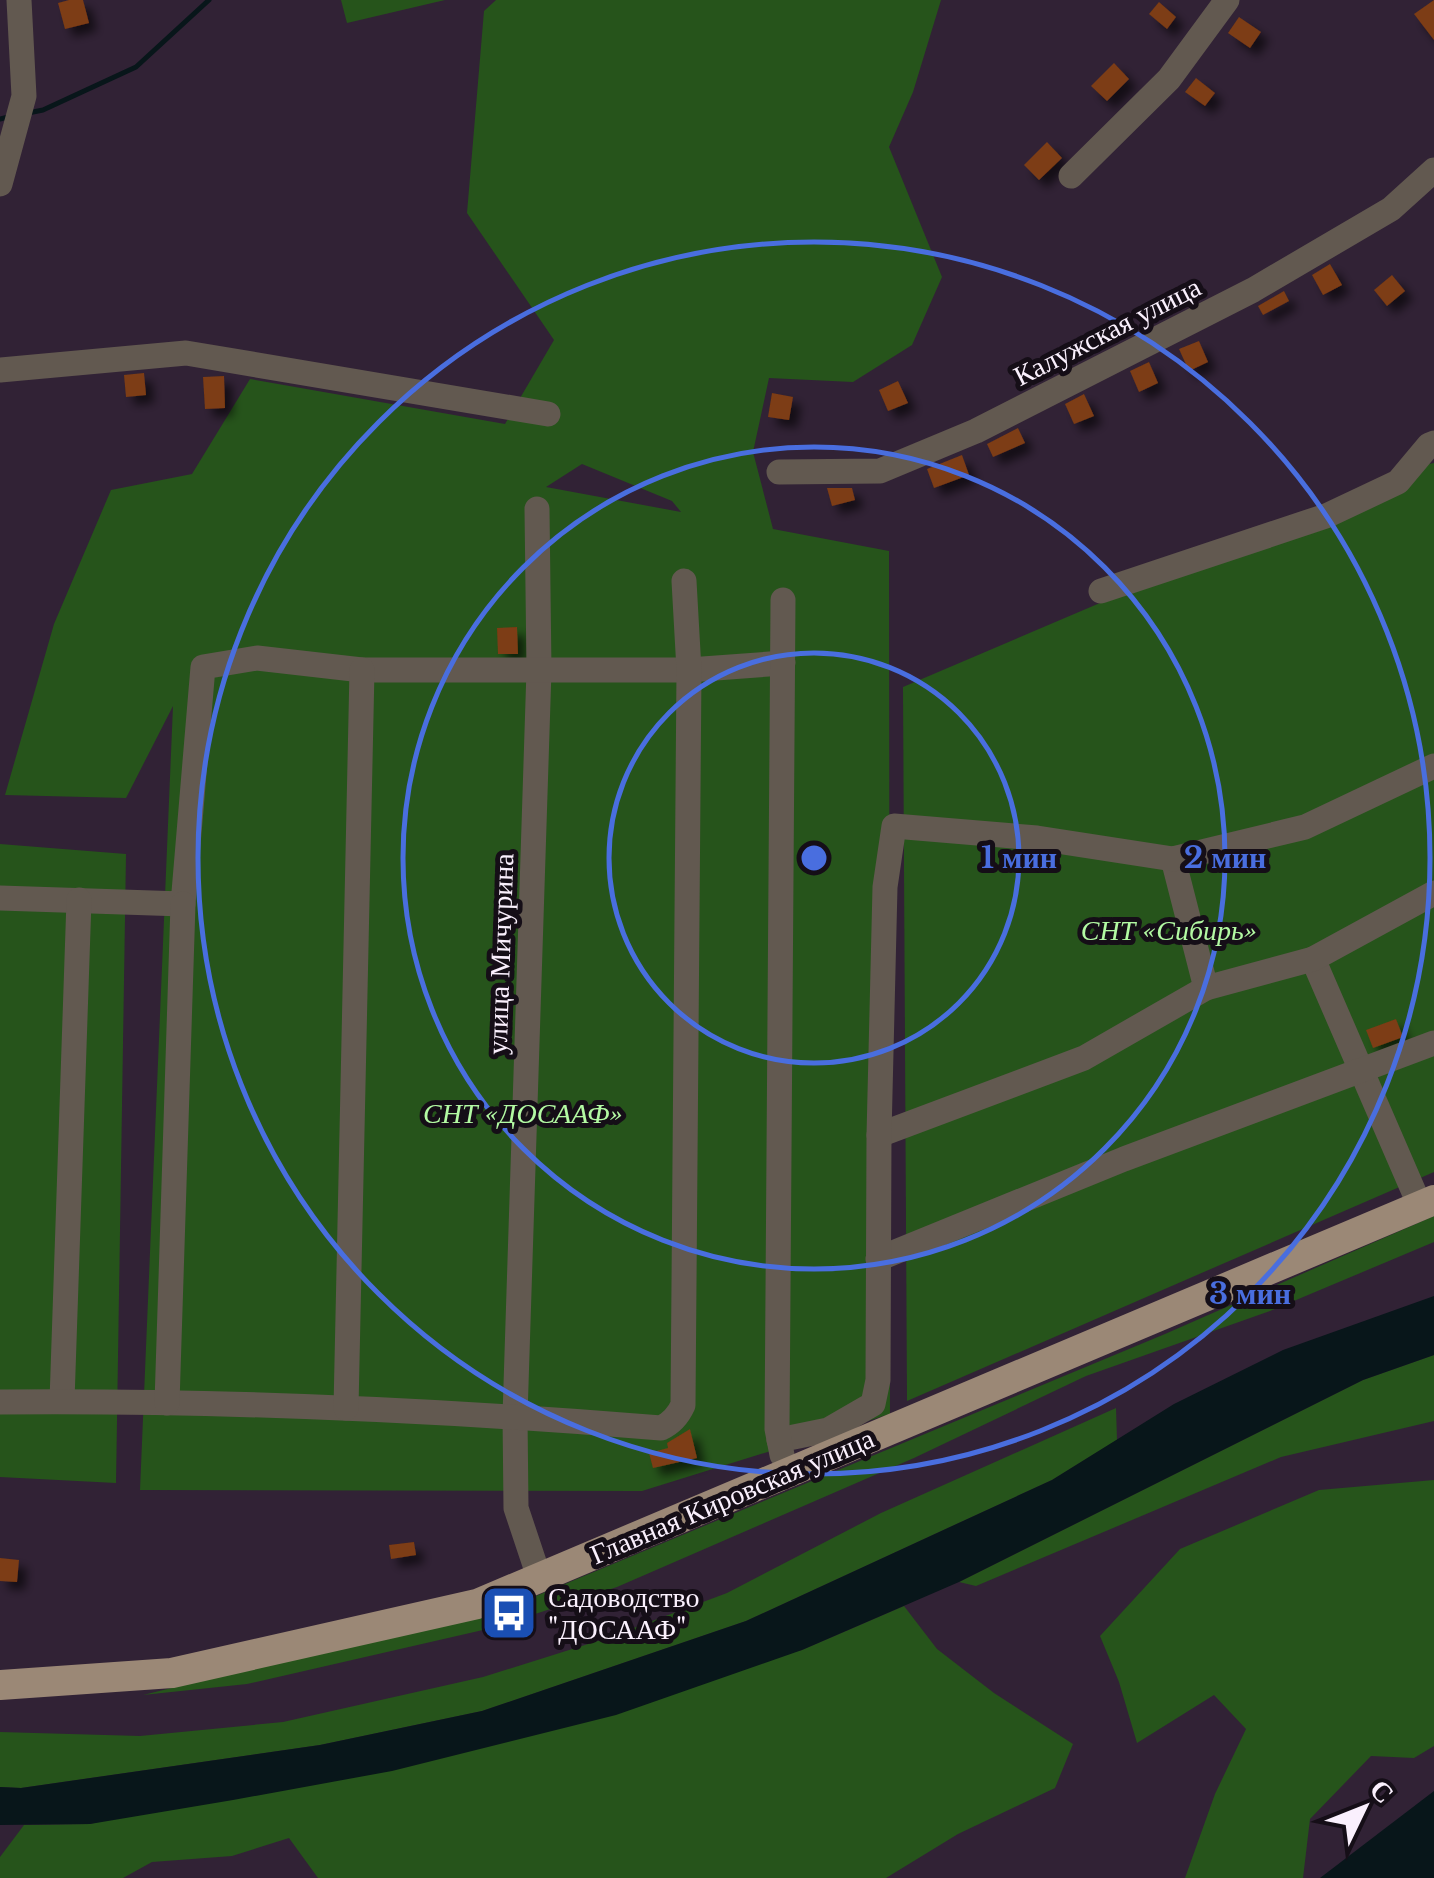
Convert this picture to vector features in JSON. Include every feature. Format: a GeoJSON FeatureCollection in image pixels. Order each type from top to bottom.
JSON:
{"type":"FeatureCollection","features":[{"type":"Feature","properties":{"kind":"main road","name":"Главная Кировская улица"},"geometry":{"type":"LineString","coordinates":[[0,1685],[172,1674],[477,1604],[1427,1203]]}},
{"type":"Feature","properties":{"kind":"street"},"geometry":{"type":"LineString","coordinates":[[0,184],[24,96],[19,0]]}},
{"type":"Feature","properties":{"kind":"street"},"geometry":{"type":"LineString","coordinates":[[1071,176],[1169,80],[1227,0]]}},
{"type":"Feature","properties":{"kind":"street","name":"Калужская улица"},"geometry":{"type":"LineString","coordinates":[[779,472],[880,472],[976,431],[1253,290],[1391,209],[1434,170]]}},
{"type":"Feature","properties":{"kind":"street"},"geometry":{"type":"LineString","coordinates":[[0,370],[186,354],[548,414]]}},
{"type":"Feature","properties":{"kind":"street"},"geometry":{"type":"LineString","coordinates":[[1101,591],[1326,516],[1398,482],[1434,444]]}},
{"type":"Feature","properties":{"kind":"street","name":"улица Мичурина"},"geometry":{"type":"LineString","coordinates":[[538,509],[539,670],[515,1416],[516,1508],[540,1577]]}},
{"type":"Feature","properties":{"kind":"street"},"geometry":{"type":"LineString","coordinates":[[0,1402],[346,1408],[661,1428],[670,1424],[683,1405],[688,670],[684,581]]}},
{"type":"Feature","properties":{"kind":"street"},"geometry":{"type":"LineString","coordinates":[[783,600],[777,1410],[786,1474]]}},
{"type":"Feature","properties":{"kind":"street"},"geometry":{"type":"LineString","coordinates":[[167,1403],[183,904],[203,667],[257,658],[362,670],[688,670],[783,663]]}},
{"type":"Feature","properties":{"kind":"street"},"geometry":{"type":"LineString","coordinates":[[346,1408],[362,670]]}},
{"type":"Feature","properties":{"kind":"street"},"geometry":{"type":"LineString","coordinates":[[779,1440],[828,1430],[873,1404],[878,1380],[885,887],[894,826],[1037,838],[1174,859],[1305,827],[1434,766]]}},
{"type":"Feature","properties":{"kind":"street"},"geometry":{"type":"LineString","coordinates":[[1174,859],[1206,988]]}},
{"type":"Feature","properties":{"kind":"street"},"geometry":{"type":"LineString","coordinates":[[879,1135],[1084,1058],[1206,988],[1314,959],[1434,893]]}},
{"type":"Feature","properties":{"kind":"street"},"geometry":{"type":"LineString","coordinates":[[0,898],[183,904]]}},
{"type":"Feature","properties":{"kind":"street"},"geometry":{"type":"LineString","coordinates":[[62,1401],[79,900]]}},
{"type":"Feature","properties":{"kind":"street"},"geometry":{"type":"LineString","coordinates":[[1314,959],[1361,1070],[1427,1203]]}},
{"type":"Feature","properties":{"kind":"street"},"geometry":{"type":"LineString","coordinates":[[878,1259],[1124,1158],[1434,1043]]}},
{"type":"Feature","properties":{"kind":"green space"},"geometry":{"type":"Polygon","coordinates":[[[341,0],[445,0],[347,23],[341,0]]]}},
{"type":"Feature","properties":{"kind":"green space","name":"СНТ «ДОСААФ»"},"geometry":{"type":"Polygon","coordinates":[[[496,0],[941,0],[913,92],[889,147],[942,277],[912,345],[853,382],[769,378],[753,452],[773,529],[889,551],[890,1414],[642,1491],[140,1490],[173,706],[126,798],[5,795],[54,624],[111,490],[192,474],[250,379],[505,424],[554,340],[467,213],[484,11],[496,0]],[[582,464],[546,487],[681,512],[672,501],[582,464]]]}},
{"type":"Feature","properties":{"kind":"green space","name":"СНТ «Сибирь»"},"geometry":{"type":"Polygon","coordinates":[[[1434,463],[1434,1172],[907,1401],[903,687],[1434,463]]]}},
{"type":"Feature","properties":{"kind":"green space"},"geometry":{"type":"Polygon","coordinates":[[[0,844],[126,854],[116,1483],[0,1477],[0,844]]]}},
{"type":"Feature","properties":{"kind":"green space"},"geometry":{"type":"Polygon","coordinates":[[[1434,1216],[1434,1242],[1270,1311],[1086,1376],[914,1458],[617,1587],[496,1627],[247,1684],[143,1695],[500,1611],[1165,1334],[1434,1216]]]}},
{"type":"Feature","properties":{"kind":"green space"},"geometry":{"type":"Polygon","coordinates":[[[1434,1355],[1434,1421],[1281,1457],[976,1586],[959,1582],[1363,1380],[1434,1355]]]}},
{"type":"Feature","properties":{"kind":"green space"},"geometry":{"type":"Polygon","coordinates":[[[1116,1408],[1117,1440],[1052,1480],[746,1621],[482,1711],[320,1745],[21,1788],[0,1787],[0,1732],[140,1736],[283,1722],[483,1677],[604,1639],[727,1593],[881,1513],[1116,1408]]]}},
{"type":"Feature","properties":{"kind":"green space"},"geometry":{"type":"Polygon","coordinates":[[[1434,1480],[1434,1746],[1414,1758],[1371,1756],[1310,1819],[1303,1878],[1185,1878],[1215,1794],[1246,1729],[1214,1695],[1137,1743],[1100,1636],[1180,1549],[1319,1490],[1434,1480]]]}},
{"type":"Feature","properties":{"kind":"green space"},"geometry":{"type":"Polygon","coordinates":[[[904,1606],[937,1649],[994,1693],[1073,1744],[1055,1788],[958,1834],[886,1878],[318,1878],[289,1838],[232,1856],[152,1862],[123,1878],[0,1878],[0,1857],[24,1825],[90,1824],[802,1650],[904,1606]]]}},
{"type":"Feature","properties":{"kind":"shaded area"},"geometry":{"type":"Polygon","coordinates":[[[1434,1296],[1434,1355],[1363,1380],[959,1582],[802,1650],[616,1715],[392,1771],[90,1824],[0,1825],[0,1787],[21,1788],[320,1745],[482,1711],[746,1621],[1052,1480],[1174,1404],[1283,1350],[1434,1296]]]}},
{"type":"Feature","properties":{"kind":"shaded area"},"geometry":{"type":"Polygon","coordinates":[[[1434,1791],[1434,1878],[1320,1878],[1434,1791]]]}},
{"type":"Feature","properties":{"kind":"building"},"geometry":{"type":"Polygon","coordinates":[[[83,0],[89,23],[65,29],[58,3],[83,0]]]}},
{"type":"Feature","properties":{"kind":"building"},"geometry":{"type":"Polygon","coordinates":[[[1434,0],[1434,40],[1414,14],[1434,0]]]}},
{"type":"Feature","properties":{"kind":"building"},"geometry":{"type":"Polygon","coordinates":[[[1159,2],[1176,17],[1167,29],[1149,14],[1159,2]]]}},
{"type":"Feature","properties":{"kind":"building"},"geometry":{"type":"Polygon","coordinates":[[[1239,17],[1261,32],[1250,48],[1228,33],[1239,17]]]}},
{"type":"Feature","properties":{"kind":"building"},"geometry":{"type":"Polygon","coordinates":[[[1114,63],[1129,79],[1107,101],[1091,86],[1114,63]]]}},
{"type":"Feature","properties":{"kind":"building"},"geometry":{"type":"Polygon","coordinates":[[[1196,78],[1215,93],[1205,106],[1185,92],[1196,78]]]}},
{"type":"Feature","properties":{"kind":"building"},"geometry":{"type":"Polygon","coordinates":[[[1047,142],[1062,158],[1039,180],[1024,165],[1047,142]]]}},
{"type":"Feature","properties":{"kind":"building"},"geometry":{"type":"Polygon","coordinates":[[[1330,264],[1342,285],[1323,295],[1312,275],[1330,264]]]}},
{"type":"Feature","properties":{"kind":"building"},"geometry":{"type":"Polygon","coordinates":[[[1392,275],[1405,291],[1387,306],[1374,290],[1392,275]]]}},
{"type":"Feature","properties":{"kind":"building"},"geometry":{"type":"Polygon","coordinates":[[[1284,291],[1289,301],[1263,315],[1258,306],[1284,291]]]}},
{"type":"Feature","properties":{"kind":"building"},"geometry":{"type":"Polygon","coordinates":[[[1199,341],[1208,362],[1189,371],[1179,349],[1199,341]]]}},
{"type":"Feature","properties":{"kind":"building"},"geometry":{"type":"Polygon","coordinates":[[[1149,362],[1158,383],[1139,392],[1130,371],[1149,362]]]}},
{"type":"Feature","properties":{"kind":"building"},"geometry":{"type":"Polygon","coordinates":[[[144,373],[146,395],[126,397],[124,375],[144,373]]]}},
{"type":"Feature","properties":{"kind":"building"},"geometry":{"type":"Polygon","coordinates":[[[224,376],[225,408],[205,409],[203,377],[224,376]]]}},
{"type":"Feature","properties":{"kind":"building"},"geometry":{"type":"Polygon","coordinates":[[[898,381],[908,403],[888,411],[879,390],[898,381]]]}},
{"type":"Feature","properties":{"kind":"building"},"geometry":{"type":"Polygon","coordinates":[[[772,393],[793,397],[789,420],[768,417],[772,393]]]}},
{"type":"Feature","properties":{"kind":"building"},"geometry":{"type":"Polygon","coordinates":[[[1084,394],[1094,416],[1074,424],[1065,404],[1084,394]]]}},
{"type":"Feature","properties":{"kind":"building"},"geometry":{"type":"Polygon","coordinates":[[[1018,428],[1025,443],[993,457],[987,444],[1018,428]]]}},
{"type":"Feature","properties":{"kind":"building"},"geometry":{"type":"Polygon","coordinates":[[[962,455],[969,475],[934,488],[927,469],[962,455]]]}},
{"type":"Feature","properties":{"kind":"building"},"geometry":{"type":"Polygon","coordinates":[[[827,488],[852,488],[855,500],[832,506],[827,488]]]}},
{"type":"Feature","properties":{"kind":"building"},"geometry":{"type":"Polygon","coordinates":[[[517,627],[518,654],[498,654],[497,628],[517,627]]]}},
{"type":"Feature","properties":{"kind":"building"},"geometry":{"type":"Polygon","coordinates":[[[1396,1019],[1403,1037],[1373,1048],[1366,1030],[1396,1019]]]}},
{"type":"Feature","properties":{"kind":"building"},"geometry":{"type":"Polygon","coordinates":[[[690,1429],[697,1458],[653,1468],[649,1453],[668,1448],[667,1443],[690,1429]]]}},
{"type":"Feature","properties":{"kind":"building"},"geometry":{"type":"Polygon","coordinates":[[[414,1542],[416,1555],[391,1559],[389,1545],[414,1542]]]}},
{"type":"Feature","properties":{"kind":"building"},"geometry":{"type":"Polygon","coordinates":[[[0,1558],[19,1560],[17,1582],[0,1581],[0,1558]]]}},
{"type":"Feature","properties":{"kind":"waterway"},"geometry":{"type":"LineString","coordinates":[[28,113],[43,110],[136,67],[209,0]]}},
{"type":"Feature","properties":{"kind":"waterway"},"geometry":{"type":"LineString","coordinates":[[0,119],[12,116]]}},
{"type":"Feature","properties":{"kind":"place","name":"Садоводство \"ДОСААФ\""},"geometry":{"type":"Point","coordinates":[509,1613]}}]}
